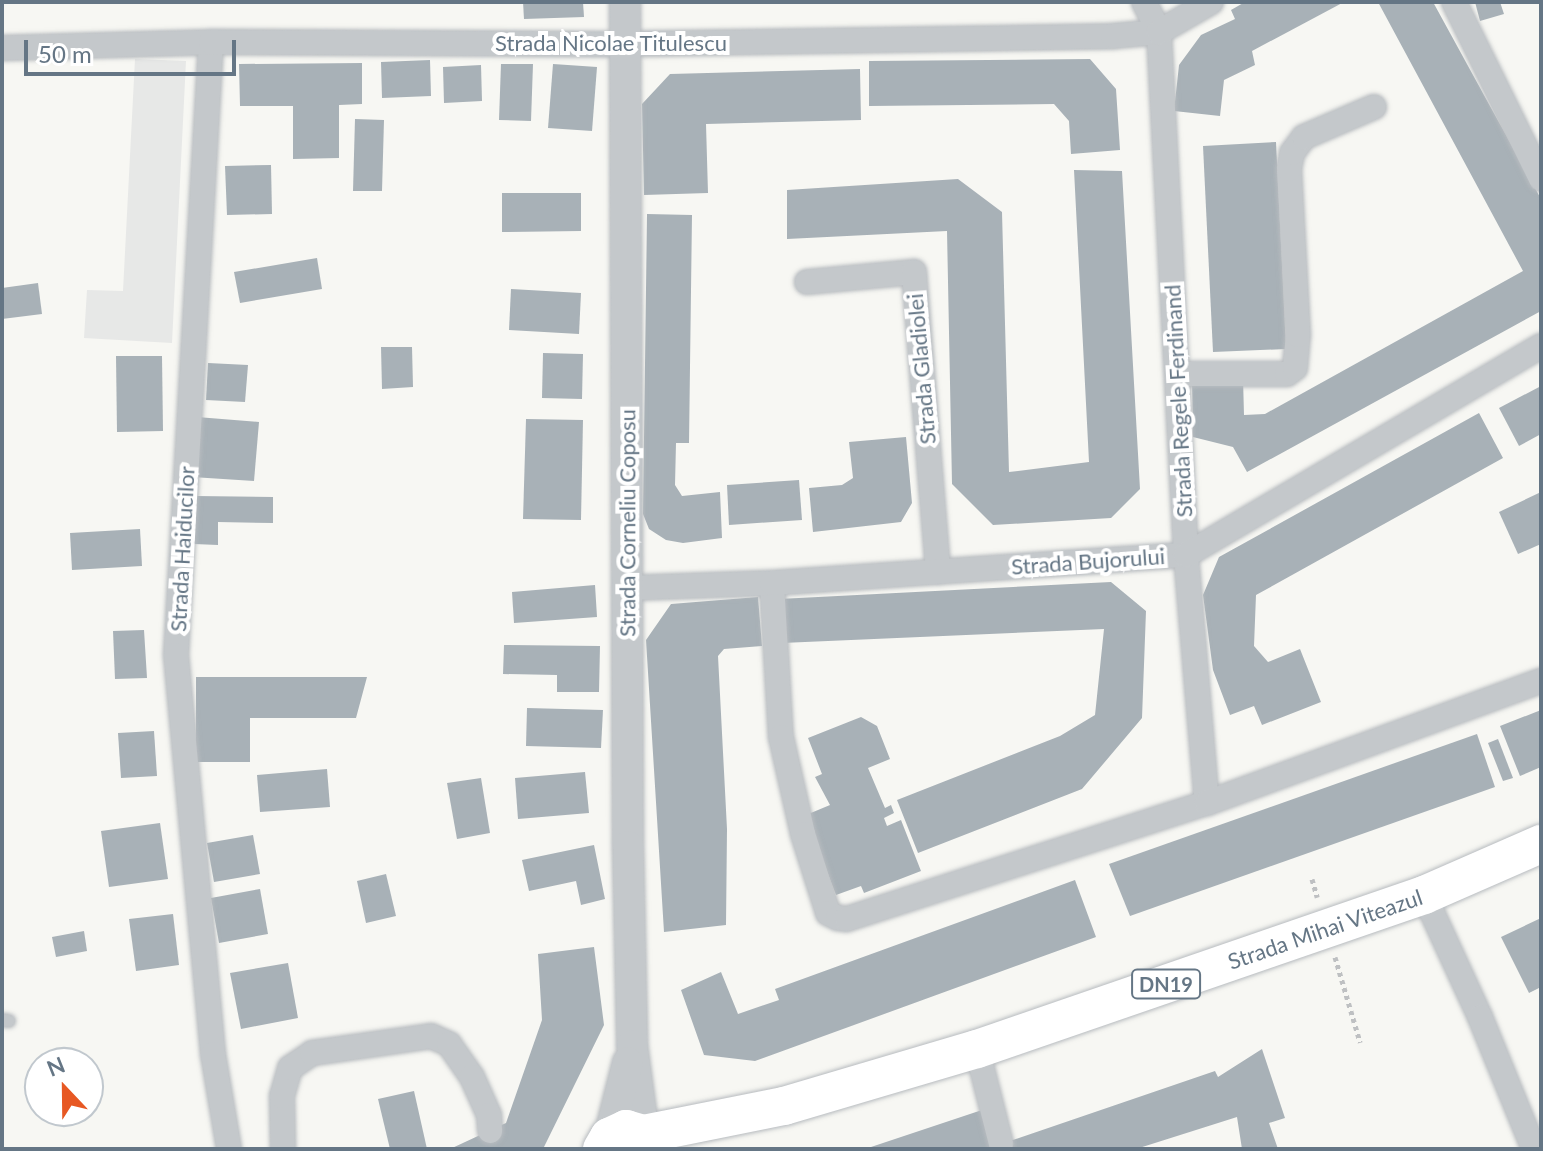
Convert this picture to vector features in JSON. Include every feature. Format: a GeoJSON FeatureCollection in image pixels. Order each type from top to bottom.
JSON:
{"type":"FeatureCollection","features":[{"type":"Feature","properties":{"kind":"main road","name":"Strada Mihai Viteazul"},"geometry":{"type":"LineString","coordinates":[[627,1142],[784,1106],[977,1049],[1424,895],[1541,844]]}},
{"type":"Feature","properties":{"kind":"main road","name":"Strada Mihai Viteazul"},"geometry":{"type":"LineString","coordinates":[[679,1149],[784,1106]]}},
{"type":"Feature","properties":{"kind":"street","name":"Strada Corneliu Coposu"},"geometry":{"type":"LineString","coordinates":[[625,2],[632,1045],[627,1142]]}},
{"type":"Feature","properties":{"kind":"street","name":"Strada Regele Ferdinand"},"geometry":{"type":"LineString","coordinates":[[1144,2],[1159,32],[1186,555],[1207,803]]}},
{"type":"Feature","properties":{"kind":"street","name":"Strada Nicolae Titulescu"},"geometry":{"type":"LineString","coordinates":[[2,48],[211,42],[624,44],[1097,37],[1159,32],[1211,2]]}},
{"type":"Feature","properties":{"kind":"street"},"geometry":{"type":"LineString","coordinates":[[1454,2],[1541,179]]}},
{"type":"Feature","properties":{"kind":"street","name":"Strada Haiducilor"},"geometry":{"type":"LineString","coordinates":[[211,42],[176,655],[213,1054],[229,1149]]}},
{"type":"Feature","properties":{"kind":"street"},"geometry":{"type":"LineString","coordinates":[[1177,374],[1287,374],[1295,368],[1298,335],[1289,169],[1292,153],[1304,137],[1374,107]]}},
{"type":"Feature","properties":{"kind":"street","name":"Strada Gladiolei"},"geometry":{"type":"LineString","coordinates":[[807,282],[914,272],[938,572]]}},
{"type":"Feature","properties":{"kind":"street","name":"Strada Bujorului"},"geometry":{"type":"LineString","coordinates":[[627,588],[772,583],[1186,555],[1541,346]]}},
{"type":"Feature","properties":{"kind":"street"},"geometry":{"type":"LineString","coordinates":[[772,583],[781,737],[803,834],[828,913],[847,919],[1207,803],[1541,681]]}},
{"type":"Feature","properties":{"kind":"street"},"geometry":{"type":"LineString","coordinates":[[1424,895],[1480,1017],[1534,1149]]}},
{"type":"Feature","properties":{"kind":"street"},"geometry":{"type":"LineString","coordinates":[[283,1149],[282,1096],[290,1068],[312,1053],[431,1036],[449,1044],[472,1077],[489,1115],[490,1131]]}},
{"type":"Feature","properties":{"kind":"street"},"geometry":{"type":"LineString","coordinates":[[977,1049],[1001,1144]]}},
{"type":"Feature","properties":{"kind":"shaded area"},"geometry":{"type":"Polygon","coordinates":[[[135,59],[186,61],[172,343],[84,338],[87,290],[123,291],[135,59]]]}},
{"type":"Feature","properties":{"kind":"building"},"geometry":{"type":"Polygon","coordinates":[[[523,2],[583,2],[584,17],[524,19],[523,2]]]}},
{"type":"Feature","properties":{"kind":"building"},"geometry":{"type":"Polygon","coordinates":[[[1245,2],[1344,2],[1252,51],[1255,65],[1224,80],[1220,116],[1174,111],[1179,65],[1201,35],[1235,19],[1231,10],[1245,2]]]}},
{"type":"Feature","properties":{"kind":"building"},"geometry":{"type":"Polygon","coordinates":[[[1378,2],[1433,2],[1541,199],[1541,311],[1247,472],[1233,447],[1193,437],[1192,380],[1243,378],[1244,415],[1265,414],[1523,271],[1378,2]]]}},
{"type":"Feature","properties":{"kind":"building"},"geometry":{"type":"Polygon","coordinates":[[[1475,2],[1500,2],[1504,14],[1480,21],[1475,2]]]}},
{"type":"Feature","properties":{"kind":"building"},"geometry":{"type":"Polygon","coordinates":[[[1090,59],[1116,89],[1120,150],[1071,154],[1069,121],[1054,104],[869,106],[869,61],[1090,59]]]}},
{"type":"Feature","properties":{"kind":"building"},"geometry":{"type":"Polygon","coordinates":[[[430,60],[431,96],[382,98],[381,62],[430,60]]]}},
{"type":"Feature","properties":{"kind":"building"},"geometry":{"type":"Polygon","coordinates":[[[362,63],[362,104],[339,105],[339,158],[293,159],[293,106],[240,106],[239,64],[362,63]]]}},
{"type":"Feature","properties":{"kind":"building"},"geometry":{"type":"Polygon","coordinates":[[[501,64],[533,64],[531,121],[499,120],[501,64]]]}},
{"type":"Feature","properties":{"kind":"building"},"geometry":{"type":"Polygon","coordinates":[[[553,64],[597,67],[592,131],[548,128],[553,64]]]}},
{"type":"Feature","properties":{"kind":"building"},"geometry":{"type":"Polygon","coordinates":[[[481,65],[482,101],[444,103],[443,67],[481,65]]]}},
{"type":"Feature","properties":{"kind":"building"},"geometry":{"type":"Polygon","coordinates":[[[860,69],[861,120],[706,124],[708,193],[644,195],[642,104],[670,74],[860,69]]]}},
{"type":"Feature","properties":{"kind":"building"},"geometry":{"type":"Polygon","coordinates":[[[355,119],[384,120],[382,191],[353,191],[355,119]]]}},
{"type":"Feature","properties":{"kind":"building"},"geometry":{"type":"Polygon","coordinates":[[[1276,142],[1286,349],[1213,352],[1203,146],[1276,142]]]}},
{"type":"Feature","properties":{"kind":"building"},"geometry":{"type":"Polygon","coordinates":[[[271,165],[272,214],[227,215],[225,166],[271,165]]]}},
{"type":"Feature","properties":{"kind":"building"},"geometry":{"type":"Polygon","coordinates":[[[1074,170],[1122,171],[1140,489],[1111,518],[993,525],[952,484],[947,231],[787,239],[787,190],[958,179],[1002,212],[1009,472],[1089,462],[1074,170]]]}},
{"type":"Feature","properties":{"kind":"building"},"geometry":{"type":"Polygon","coordinates":[[[502,193],[581,193],[581,231],[502,232],[502,193]]]}},
{"type":"Feature","properties":{"kind":"building"},"geometry":{"type":"Polygon","coordinates":[[[647,214],[692,215],[689,443],[676,443],[675,485],[682,496],[720,492],[722,538],[683,543],[666,540],[649,529],[643,514],[647,214]]]}},
{"type":"Feature","properties":{"kind":"building"},"geometry":{"type":"Polygon","coordinates":[[[317,258],[322,289],[240,303],[234,272],[317,258]]]}},
{"type":"Feature","properties":{"kind":"building"},"geometry":{"type":"Polygon","coordinates":[[[38,283],[42,314],[2,319],[2,288],[38,283]]]}},
{"type":"Feature","properties":{"kind":"building"},"geometry":{"type":"Polygon","coordinates":[[[511,289],[581,293],[579,334],[509,330],[511,289]]]}},
{"type":"Feature","properties":{"kind":"building"},"geometry":{"type":"Polygon","coordinates":[[[381,347],[412,347],[413,387],[382,389],[381,347]]]}},
{"type":"Feature","properties":{"kind":"building"},"geometry":{"type":"Polygon","coordinates":[[[543,353],[583,354],[582,399],[542,398],[543,353]]]}},
{"type":"Feature","properties":{"kind":"building"},"geometry":{"type":"Polygon","coordinates":[[[116,356],[162,356],[163,431],[117,432],[116,356]]]}},
{"type":"Feature","properties":{"kind":"building"},"geometry":{"type":"Polygon","coordinates":[[[208,363],[248,365],[245,402],[206,400],[208,363]]]}},
{"type":"Feature","properties":{"kind":"building"},"geometry":{"type":"Polygon","coordinates":[[[1541,386],[1541,434],[1519,446],[1499,408],[1541,386]]]}},
{"type":"Feature","properties":{"kind":"building"},"geometry":{"type":"Polygon","coordinates":[[[1479,413],[1503,458],[1256,595],[1254,646],[1268,662],[1300,649],[1321,702],[1262,725],[1254,706],[1230,715],[1213,670],[1203,595],[1219,557],[1479,413]]]}},
{"type":"Feature","properties":{"kind":"building"},"geometry":{"type":"Polygon","coordinates":[[[197,417],[259,422],[254,481],[192,477],[197,417]]]}},
{"type":"Feature","properties":{"kind":"building"},"geometry":{"type":"Polygon","coordinates":[[[526,419],[583,420],[581,520],[523,519],[526,419]]]}},
{"type":"Feature","properties":{"kind":"building"},"geometry":{"type":"Polygon","coordinates":[[[906,437],[912,503],[901,522],[813,532],[809,488],[842,485],[853,478],[849,442],[906,437]]]}},
{"type":"Feature","properties":{"kind":"building"},"geometry":{"type":"Polygon","coordinates":[[[799,480],[802,520],[729,525],[727,485],[799,480]]]}},
{"type":"Feature","properties":{"kind":"building"},"geometry":{"type":"Polygon","coordinates":[[[1541,492],[1541,544],[1518,554],[1499,512],[1541,492]]]}},
{"type":"Feature","properties":{"kind":"building"},"geometry":{"type":"Polygon","coordinates":[[[195,496],[273,497],[273,523],[218,522],[218,545],[194,544],[195,496]]]}},
{"type":"Feature","properties":{"kind":"building"},"geometry":{"type":"Polygon","coordinates":[[[140,529],[142,566],[72,570],[70,533],[140,529]]]}},
{"type":"Feature","properties":{"kind":"building"},"geometry":{"type":"Polygon","coordinates":[[[1111,582],[1146,611],[1142,718],[1082,789],[918,853],[897,800],[1060,736],[1095,715],[1104,629],[782,643],[779,599],[1111,582]]]}},
{"type":"Feature","properties":{"kind":"building"},"geometry":{"type":"Polygon","coordinates":[[[595,585],[597,617],[514,623],[512,592],[595,585]]]}},
{"type":"Feature","properties":{"kind":"building"},"geometry":{"type":"Polygon","coordinates":[[[758,597],[762,646],[724,649],[718,656],[727,829],[726,925],[664,932],[646,640],[671,604],[758,597]]]}},
{"type":"Feature","properties":{"kind":"building"},"geometry":{"type":"Polygon","coordinates":[[[144,630],[147,678],[115,679],[113,631],[144,630]]]}},
{"type":"Feature","properties":{"kind":"building"},"geometry":{"type":"Polygon","coordinates":[[[504,645],[600,646],[599,692],[557,692],[557,675],[503,674],[504,645]]]}},
{"type":"Feature","properties":{"kind":"building"},"geometry":{"type":"Polygon","coordinates":[[[196,677],[367,677],[356,718],[250,718],[250,762],[196,762],[196,677]]]}},
{"type":"Feature","properties":{"kind":"building"},"geometry":{"type":"Polygon","coordinates":[[[527,708],[603,710],[601,748],[526,746],[527,708]]]}},
{"type":"Feature","properties":{"kind":"building"},"geometry":{"type":"Polygon","coordinates":[[[1541,710],[1541,767],[1520,776],[1500,726],[1541,710]]]}},
{"type":"Feature","properties":{"kind":"building"},"geometry":{"type":"Polygon","coordinates":[[[861,717],[877,726],[890,759],[868,768],[885,808],[891,805],[894,813],[884,818],[887,826],[901,820],[921,871],[864,893],[861,886],[836,895],[806,815],[830,805],[815,777],[822,774],[808,738],[861,717]]]}},
{"type":"Feature","properties":{"kind":"building"},"geometry":{"type":"Polygon","coordinates":[[[154,731],[157,776],[121,778],[118,733],[154,731]]]}},
{"type":"Feature","properties":{"kind":"building"},"geometry":{"type":"Polygon","coordinates":[[[1477,734],[1495,787],[1130,916],[1109,864],[1477,734]]]}},
{"type":"Feature","properties":{"kind":"building"},"geometry":{"type":"Polygon","coordinates":[[[1498,739],[1513,778],[1503,781],[1488,743],[1498,739]]]}},
{"type":"Feature","properties":{"kind":"building"},"geometry":{"type":"Polygon","coordinates":[[[327,769],[330,807],[260,812],[257,775],[327,769]]]}},
{"type":"Feature","properties":{"kind":"building"},"geometry":{"type":"Polygon","coordinates":[[[585,772],[589,813],[518,819],[515,778],[585,772]]]}},
{"type":"Feature","properties":{"kind":"building"},"geometry":{"type":"Polygon","coordinates":[[[481,778],[490,833],[457,839],[447,783],[481,778]]]}},
{"type":"Feature","properties":{"kind":"building"},"geometry":{"type":"Polygon","coordinates":[[[160,823],[168,879],[109,887],[101,831],[160,823]]]}},
{"type":"Feature","properties":{"kind":"building"},"geometry":{"type":"Polygon","coordinates":[[[253,835],[260,874],[214,882],[207,843],[253,835]]]}},
{"type":"Feature","properties":{"kind":"building"},"geometry":{"type":"Polygon","coordinates":[[[594,845],[605,899],[581,905],[576,881],[529,891],[522,860],[594,845]]]}},
{"type":"Feature","properties":{"kind":"building"},"geometry":{"type":"Polygon","coordinates":[[[386,874],[396,916],[366,923],[357,881],[386,874]]]}},
{"type":"Feature","properties":{"kind":"building"},"geometry":{"type":"Polygon","coordinates":[[[1075,880],[1096,937],[755,1061],[704,1055],[681,990],[721,972],[738,1014],[779,1000],[775,989],[1075,880]]]}},
{"type":"Feature","properties":{"kind":"building"},"geometry":{"type":"Polygon","coordinates":[[[260,889],[268,934],[219,943],[211,898],[260,889]]]}},
{"type":"Feature","properties":{"kind":"building"},"geometry":{"type":"Polygon","coordinates":[[[173,914],[179,965],[136,971],[129,919],[173,914]]]}},
{"type":"Feature","properties":{"kind":"building"},"geometry":{"type":"Polygon","coordinates":[[[1541,918],[1541,987],[1529,993],[1501,937],[1541,918]]]}},
{"type":"Feature","properties":{"kind":"building"},"geometry":{"type":"Polygon","coordinates":[[[84,931],[87,951],[56,957],[52,937],[84,931]]]}},
{"type":"Feature","properties":{"kind":"building"},"geometry":{"type":"Polygon","coordinates":[[[594,947],[604,1025],[543,1149],[450,1149],[506,1123],[542,1020],[538,954],[594,947]]]}},
{"type":"Feature","properties":{"kind":"building"},"geometry":{"type":"Polygon","coordinates":[[[288,963],[298,1018],[241,1029],[230,973],[288,963]]]}},
{"type":"Feature","properties":{"kind":"building"},"geometry":{"type":"Polygon","coordinates":[[[1262,1049],[1285,1118],[1269,1123],[1278,1149],[1242,1149],[1237,1117],[1136,1149],[1003,1149],[1001,1144],[1215,1071],[1218,1077],[1262,1049]]]}},
{"type":"Feature","properties":{"kind":"building"},"geometry":{"type":"Polygon","coordinates":[[[414,1091],[427,1149],[390,1149],[378,1099],[414,1091]]]}},
{"type":"Feature","properties":{"kind":"building"},"geometry":{"type":"Polygon","coordinates":[[[985,1109],[995,1149],[868,1148],[985,1109]]]}}]}
